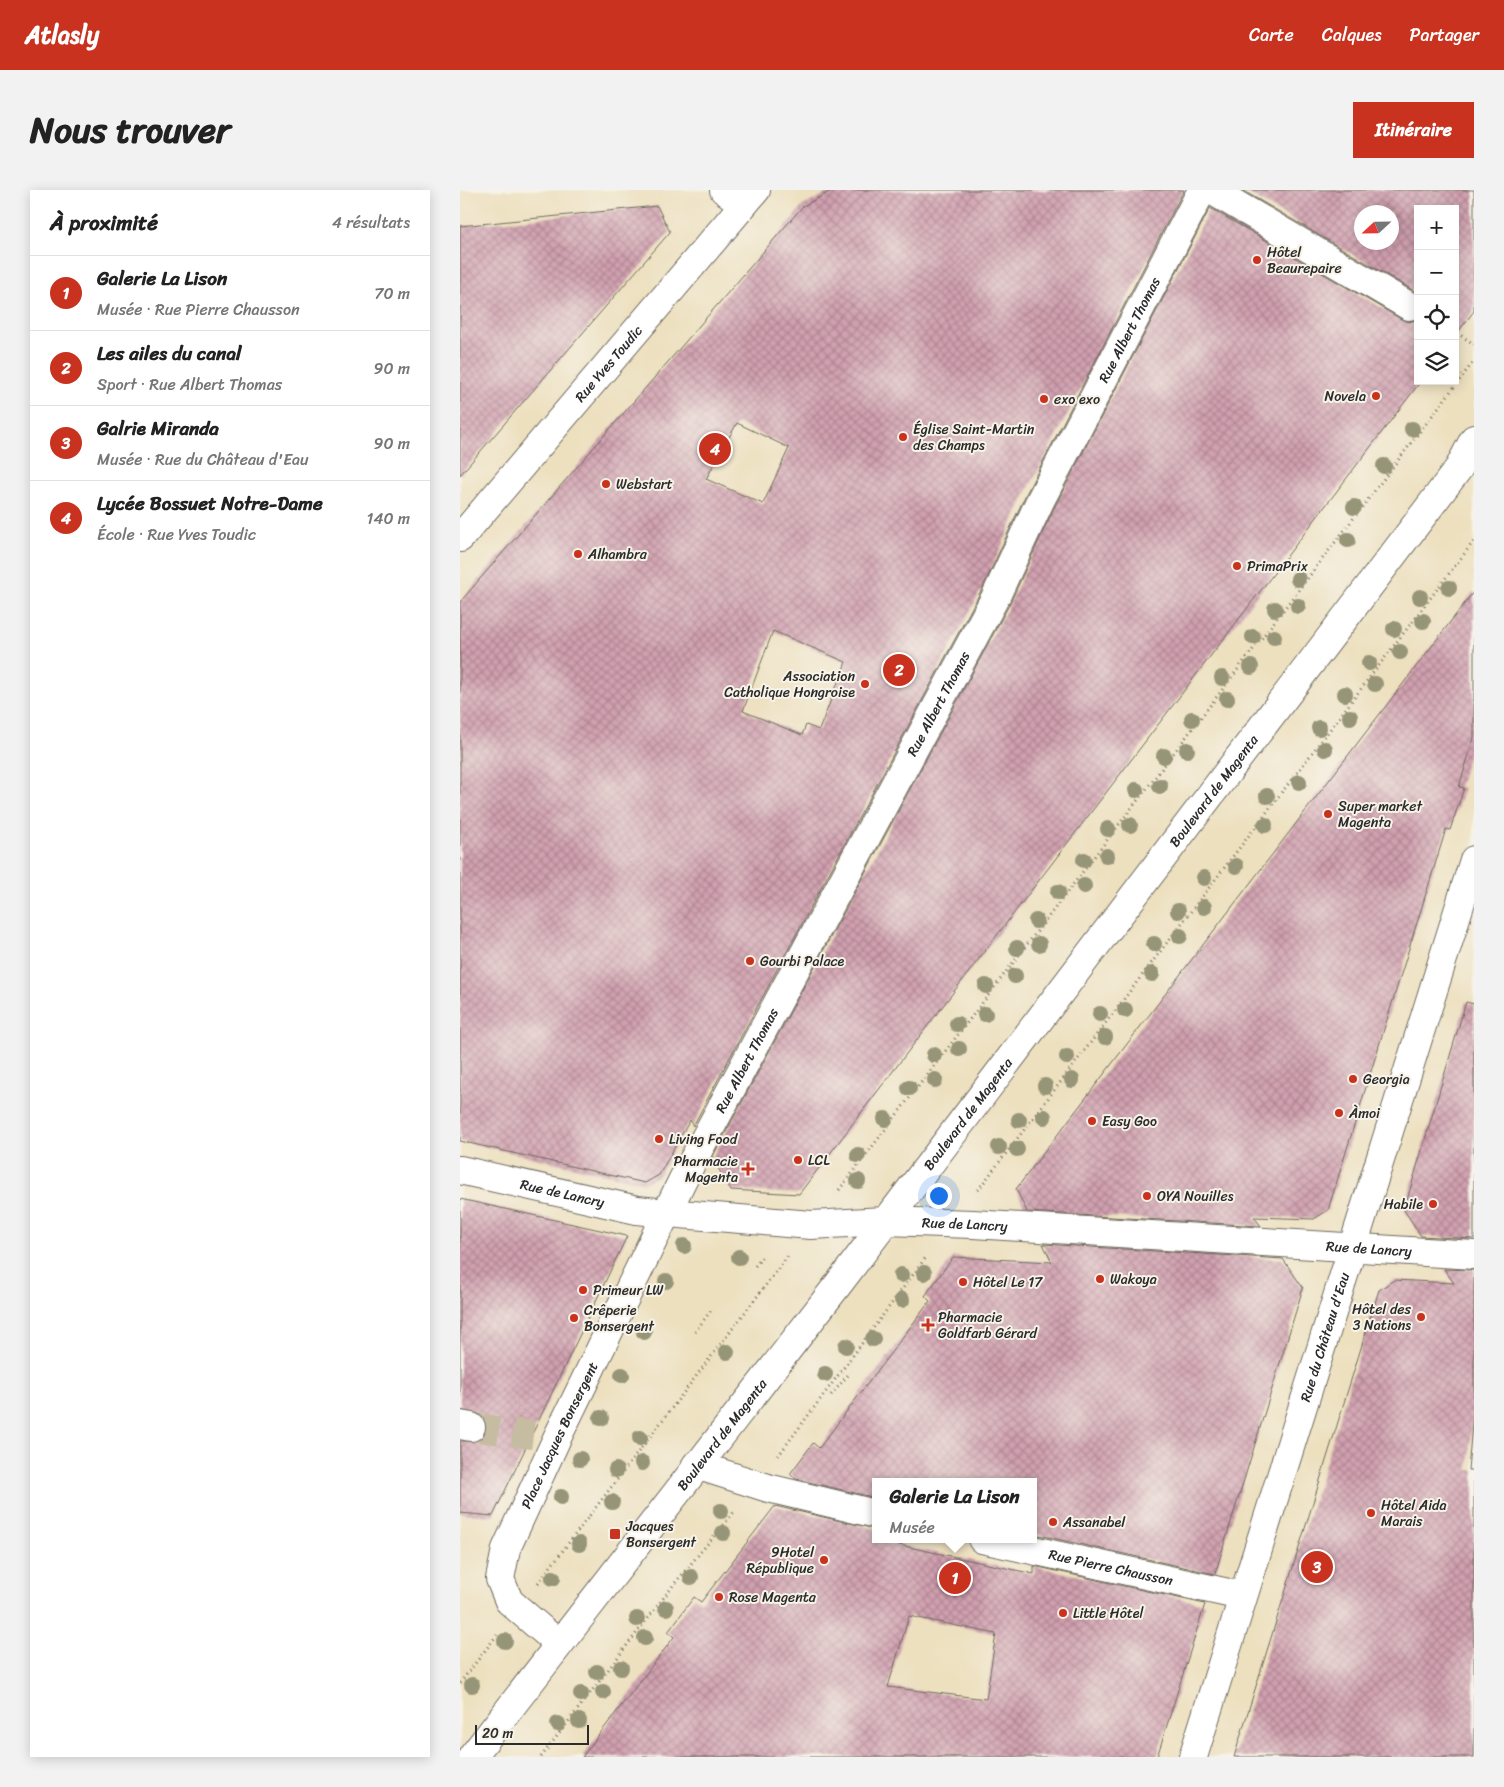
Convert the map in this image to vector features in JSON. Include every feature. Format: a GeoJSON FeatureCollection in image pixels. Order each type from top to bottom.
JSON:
{"type":"FeatureCollection","features":[{"type":"Feature","properties":{"kind":"street","name":"Rue Albert Thomas"},"geometry":{"type":"LineString","coordinates":[[668,1213],[692,1162],[996,596],[1040,501],[1202,190]]}},
{"type":"Feature","properties":{"kind":"street"},"geometry":{"type":"LineString","coordinates":[[1211,190],[1409,306]]}},
{"type":"Feature","properties":{"kind":"street","name":"Rue Yves Toudic"},"geometry":{"type":"LineString","coordinates":[[460,538],[741,195]]}},
{"type":"Feature","properties":{"kind":"street","name":"Boulevard de Magenta"},"geometry":{"type":"LineString","coordinates":[[472,1757],[1467,462],[1474,439]]}},
{"type":"Feature","properties":{"kind":"street","name":"Rue du Château d'Eau"},"geometry":{"type":"LineString","coordinates":[[1192,1757],[1474,860]]}},
{"type":"Feature","properties":{"kind":"street","name":"Rue de Lancry"},"geometry":{"type":"LineString","coordinates":[[460,1170],[637,1210],[811,1225],[885,1221],[972,1224],[1351,1249],[1474,1255]]}},
{"type":"Feature","properties":{"kind":"street","name":"Place Jacques Bonsergent"},"geometry":{"type":"LineString","coordinates":[[559,1644],[509,1601],[500,1579],[506,1549],[545,1437],[668,1213]]}},
{"type":"Feature","properties":{"kind":"street"},"geometry":{"type":"LineString","coordinates":[[696,1465],[768,1488],[872,1513]]}},
{"type":"Feature","properties":{"kind":"street","name":"Rue Pierre Chausson"},"geometry":{"type":"LineString","coordinates":[[1000,1543],[1242,1596]]}},
{"type":"Feature","properties":{"kind":"path"},"geometry":{"type":"LineString","coordinates":[[1459,334],[1474,344]]}},
{"type":"Feature","properties":{"kind":"path"},"geometry":{"type":"LineString","coordinates":[[837,1192],[1474,361]]}},
{"type":"Feature","properties":{"kind":"path"},"geometry":{"type":"LineString","coordinates":[[982,1186],[1474,541]]}},
{"type":"Feature","properties":{"kind":"path"},"geometry":{"type":"LineString","coordinates":[[535,1586],[789,1254]]}},
{"type":"Feature","properties":{"kind":"path"},"geometry":{"type":"LineString","coordinates":[[695,1332],[712,1309]]}},
{"type":"Feature","properties":{"kind":"path"},"geometry":{"type":"LineString","coordinates":[[832,1395],[848,1374]]}},
{"type":"Feature","properties":{"kind":"path"},"geometry":{"type":"LineString","coordinates":[[460,1683],[518,1608]]}},
{"type":"Feature","properties":{"kind":"path"},"geometry":{"type":"LineString","coordinates":[[541,1757],[544,1753]]}},
{"type":"Feature","properties":{"kind":"building"},"geometry":{"type":"Polygon","coordinates":[[[833,190],[1184,190],[1026,494],[982,589],[693,1126],[690,1120],[659,1175],[645,1183],[460,1141],[460,602],[803,206],[833,190]],[[737,423],[706,479],[763,504],[789,448],[737,423]],[[773,631],[743,711],[802,735],[806,725],[819,730],[846,662],[773,631]]]}},
{"type":"Feature","properties":{"kind":"building"},"geometry":{"type":"Polygon","coordinates":[[[1242,190],[1474,190],[1474,311],[1459,331],[1459,205],[1414,205],[1414,291],[1242,190]]]}},
{"type":"Feature","properties":{"kind":"building"},"geometry":{"type":"Polygon","coordinates":[[[657,206],[670,232],[460,475],[460,226],[657,206]]]}},
{"type":"Feature","properties":{"kind":"building"},"geometry":{"type":"Polygon","coordinates":[[[1210,208],[1401,319],[1409,322],[1414,320],[1414,385],[1418,385],[799,1194],[731,1190],[712,1158],[1010,603],[1054,508],[1210,208]]]}},
{"type":"Feature","properties":{"kind":"building"},"geometry":{"type":"Polygon","coordinates":[[[1474,591],[1474,738],[1459,787],[1464,788],[1450,830],[1446,829],[1328,1210],[1314,1219],[1254,1217],[1261,1226],[1027,1212],[1016,1189],[1474,591]]]}},
{"type":"Feature","properties":{"kind":"building"},"geometry":{"type":"Polygon","coordinates":[[[1466,1002],[1474,1004],[1474,1239],[1421,1236],[1404,1210],[1466,1002]]]}},
{"type":"Feature","properties":{"kind":"building"},"geometry":{"type":"Polygon","coordinates":[[[460,1199],[627,1236],[493,1516],[460,1513],[460,1441],[477,1441],[483,1437],[486,1429],[485,1421],[481,1415],[460,1410],[460,1199]]]}},
{"type":"Feature","properties":{"kind":"building"},"geometry":{"type":"Polygon","coordinates":[[[1043,1244],[1283,1259],[1303,1288],[1215,1574],[1037,1535],[1037,1478],[872,1478],[872,1497],[796,1479],[790,1474],[813,1443],[819,1448],[930,1301],[925,1296],[953,1257],[1052,1262],[1043,1244]]]}},
{"type":"Feature","properties":{"kind":"building"},"geometry":{"type":"Polygon","coordinates":[[[1444,1269],[1474,1270],[1474,1401],[1468,1470],[1474,1470],[1474,1757],[1234,1757],[1379,1290],[1394,1280],[1454,1283],[1444,1269]]]}},
{"type":"Feature","properties":{"kind":"building"},"geometry":{"type":"Polygon","coordinates":[[[775,1506],[872,1528],[872,1543],[890,1543],[1034,1574],[1034,1566],[1205,1604],[1157,1757],[582,1757],[674,1637],[668,1632],[694,1597],[701,1602],[775,1506]],[[909,1616],[888,1687],[986,1699],[996,1634],[909,1616]]]}},
{"type":"Feature","properties":{"kind":"tunnel"},"geometry":{"type":"LineString","coordinates":[[471,1427],[533,1435]]}},
{"type":"Feature","properties":{"kind":"place","name":"Hôtel Beaurepaire"},"geometry":{"type":"Point","coordinates":[1257,260]}},
{"type":"Feature","properties":{"kind":"place","name":"Novela"},"geometry":{"type":"Point","coordinates":[1376,396]}},
{"type":"Feature","properties":{"kind":"place","name":"exo exo"},"geometry":{"type":"Point","coordinates":[1044,399]}},
{"type":"Feature","properties":{"kind":"place","name":"Église Saint-Martin des Champs"},"geometry":{"type":"Point","coordinates":[903,437]}},
{"type":"Feature","properties":{"kind":"place","name":"Lycée Bossuet Notre-Dame"},"geometry":{"type":"Point","coordinates":[715,449]}},
{"type":"Feature","properties":{"kind":"place","name":"Webstart"},"geometry":{"type":"Point","coordinates":[606,484]}},
{"type":"Feature","properties":{"kind":"place","name":"Alhambra"},"geometry":{"type":"Point","coordinates":[578,554]}},
{"type":"Feature","properties":{"kind":"place","name":"PrimaPrix"},"geometry":{"type":"Point","coordinates":[1237,566]}},
{"type":"Feature","properties":{"kind":"place","name":"Les ailes du canal"},"geometry":{"type":"Point","coordinates":[899,670]}},
{"type":"Feature","properties":{"kind":"place","name":"Association Catholique Hongroise"},"geometry":{"type":"Point","coordinates":[865,684]}},
{"type":"Feature","properties":{"kind":"place","name":"Super market Magenta"},"geometry":{"type":"Point","coordinates":[1328,814]}},
{"type":"Feature","properties":{"kind":"place","name":"Gourbi Palace"},"geometry":{"type":"Point","coordinates":[750,961]}},
{"type":"Feature","properties":{"kind":"place","name":"Georgia"},"geometry":{"type":"Point","coordinates":[1353,1079]}},
{"type":"Feature","properties":{"kind":"place","name":"Àmoi"},"geometry":{"type":"Point","coordinates":[1339,1113]}},
{"type":"Feature","properties":{"kind":"place","name":"Easy Goo"},"geometry":{"type":"Point","coordinates":[1092,1121]}},
{"type":"Feature","properties":{"kind":"place","name":"Living Food"},"geometry":{"type":"Point","coordinates":[659,1139]}},
{"type":"Feature","properties":{"kind":"place","name":"LCL"},"geometry":{"type":"Point","coordinates":[798,1160]}},
{"type":"Feature","properties":{"kind":"place","name":"Pharmacie Magenta"},"geometry":{"type":"Point","coordinates":[748,1169]}},
{"type":"Feature","properties":{"kind":"place","name":"OYA Nouilles"},"geometry":{"type":"Point","coordinates":[1147,1196]}},
{"type":"Feature","properties":{"kind":"place","name":"Habile"},"geometry":{"type":"Point","coordinates":[1433,1204]}},
{"type":"Feature","properties":{"kind":"place","name":"Wakoya"},"geometry":{"type":"Point","coordinates":[1100,1279]}},
{"type":"Feature","properties":{"kind":"place","name":"Hôtel Le 17"},"geometry":{"type":"Point","coordinates":[963,1282]}},
{"type":"Feature","properties":{"kind":"place","name":"Primeur LW"},"geometry":{"type":"Point","coordinates":[583,1290]}},
{"type":"Feature","properties":{"kind":"place","name":"Hôtel des 3 Nations"},"geometry":{"type":"Point","coordinates":[1421,1317]}},
{"type":"Feature","properties":{"kind":"place","name":"Crêperie Bonsergent"},"geometry":{"type":"Point","coordinates":[574,1318]}},
{"type":"Feature","properties":{"kind":"place","name":"Pharmacie Goldfarb Gérard"},"geometry":{"type":"Point","coordinates":[928,1325]}},
{"type":"Feature","properties":{"kind":"place","name":"Hôtel Aida Marais"},"geometry":{"type":"Point","coordinates":[1371,1513]}},
{"type":"Feature","properties":{"kind":"place","name":"Assanabel"},"geometry":{"type":"Point","coordinates":[1053,1522]}},
{"type":"Feature","properties":{"kind":"place","name":"Jacques Bonsergent"},"geometry":{"type":"Point","coordinates":[615,1534]}},
{"type":"Feature","properties":{"kind":"place","name":"9Hotel République"},"geometry":{"type":"Point","coordinates":[824,1560]}},
{"type":"Feature","properties":{"kind":"place","name":"Galrie Miranda"},"geometry":{"type":"Point","coordinates":[1317,1567]}},
{"type":"Feature","properties":{"kind":"place","name":"Galerie La Lison"},"geometry":{"type":"Point","coordinates":[955,1578]}},
{"type":"Feature","properties":{"kind":"place","name":"Rose Magenta"},"geometry":{"type":"Point","coordinates":[719,1597]}},
{"type":"Feature","properties":{"kind":"place","name":"Little Hôtel"},"geometry":{"type":"Point","coordinates":[1063,1613]}}]}
